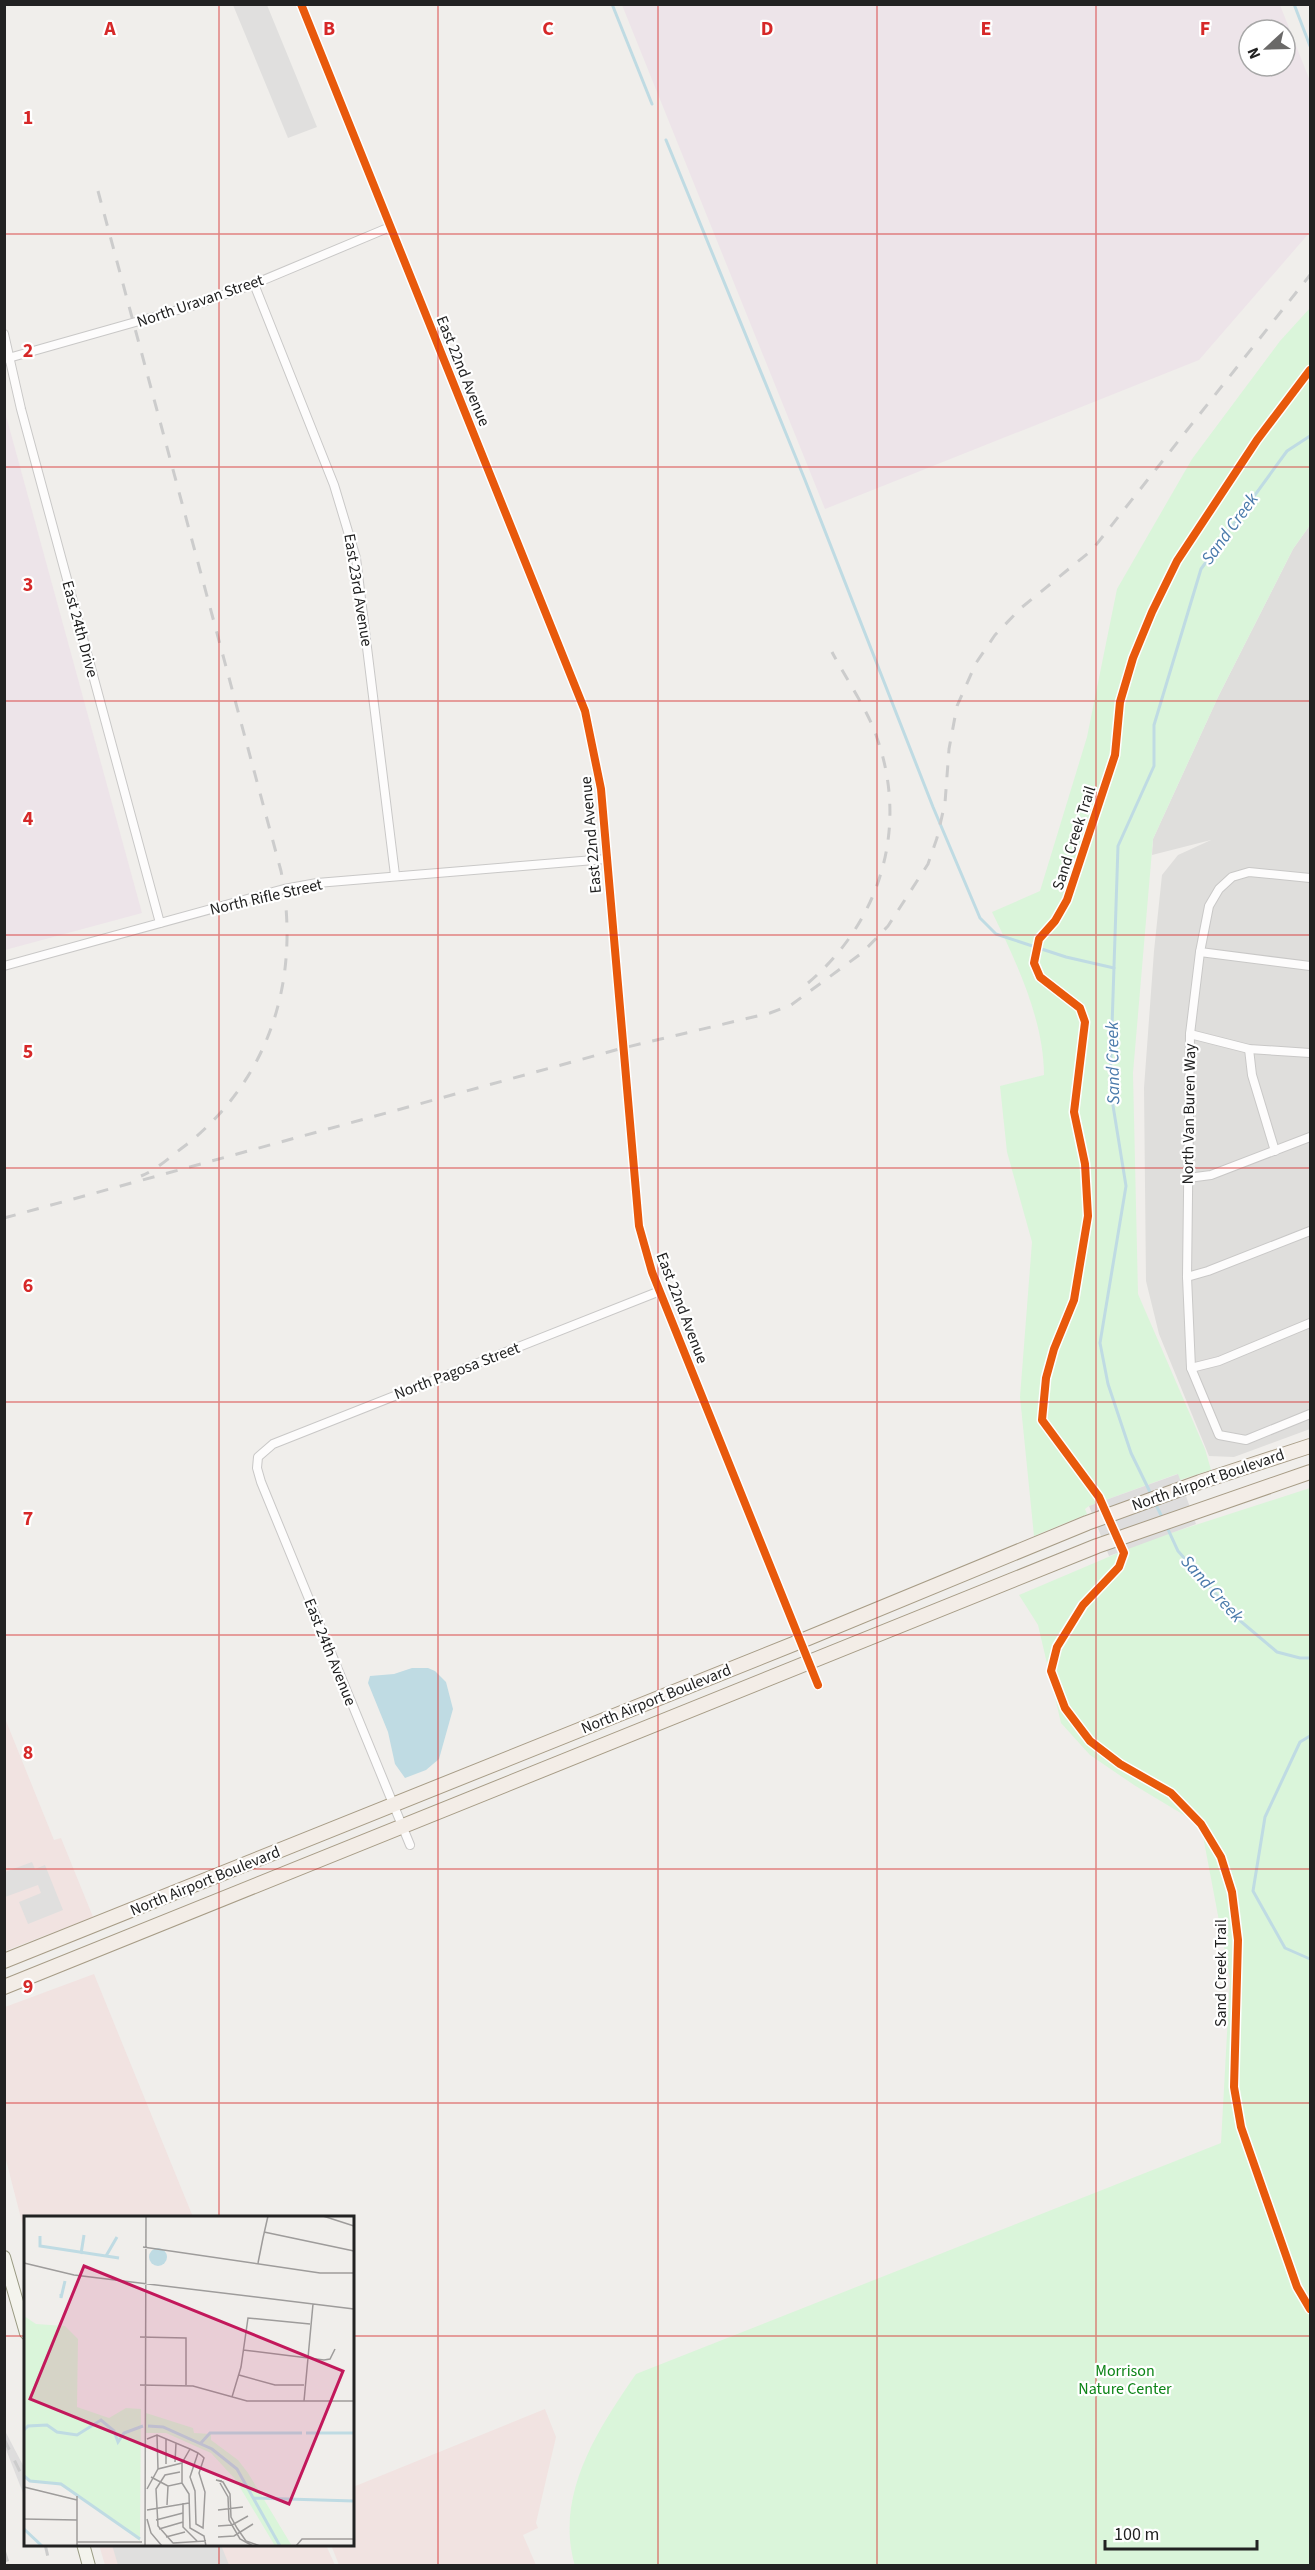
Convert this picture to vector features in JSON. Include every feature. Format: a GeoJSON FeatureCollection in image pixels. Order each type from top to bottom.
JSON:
{"type":"FeatureCollection","features":[{"type":"Feature","properties":{"kind":"main road","name":"North Airport Boulevard"},"geometry":{"type":"LineString","coordinates":[[4,1961],[801,1641],[1088,1522],[1311,1446]]}},
{"type":"Feature","properties":{"kind":"main road","name":"North Airport Boulevard"},"geometry":{"type":"LineString","coordinates":[[4,1987],[1097,1546],[1311,1472]]}},
{"type":"Feature","properties":{"kind":"street","name":"East 22nd Avenue"},"geometry":{"type":"LineString","coordinates":[[301,4],[585,711],[597,764],[636,1210],[644,1244],[660,1291],[818,1685]]}},
{"type":"Feature","properties":{"kind":"street","name":"North Uravan Street"},"geometry":{"type":"LineString","coordinates":[[7,359],[192,306],[254,284],[390,227]]}},
{"type":"Feature","properties":{"kind":"street","name":"East 23rd Avenue"},"geometry":{"type":"LineString","coordinates":[[254,284],[334,485],[349,530],[357,569],[395,875]]}},
{"type":"Feature","properties":{"kind":"street","name":"East 24th Drive"},"geometry":{"type":"LineString","coordinates":[[4,334],[7,359],[160,923]]}},
{"type":"Feature","properties":{"kind":"street","name":"North Rifle Street"},"geometry":{"type":"LineString","coordinates":[[4,966],[284,889],[395,875],[606,858]]}},
{"type":"Feature","properties":{"kind":"street","name":"North Van Buren Way"},"geometry":{"type":"LineString","coordinates":[[1311,878],[1249,872],[1232,877],[1219,889],[1209,906],[1200,952],[1190,1034],[1188,1178],[1191,1368],[1219,1435],[1246,1440],[1311,1414]]}},
{"type":"Feature","properties":{"kind":"street"},"geometry":{"type":"LineString","coordinates":[[1200,952],[1311,966]]}},
{"type":"Feature","properties":{"kind":"street"},"geometry":{"type":"LineString","coordinates":[[1190,1034],[1249,1049],[1311,1053]]}},
{"type":"Feature","properties":{"kind":"street"},"geometry":{"type":"LineString","coordinates":[[1249,1049],[1252,1075],[1275,1151]]}},
{"type":"Feature","properties":{"kind":"street"},"geometry":{"type":"LineString","coordinates":[[1188,1178],[1211,1175],[1311,1137]]}},
{"type":"Feature","properties":{"kind":"street"},"geometry":{"type":"LineString","coordinates":[[1188,1277],[1311,1231]]}},
{"type":"Feature","properties":{"kind":"street","name":"North Pagosa Street"},"geometry":{"type":"LineString","coordinates":[[258,1457],[273,1444],[660,1291]]}},
{"type":"Feature","properties":{"kind":"street"},"geometry":{"type":"LineString","coordinates":[[1191,1368],[1219,1361],[1311,1323]]}},
{"type":"Feature","properties":{"kind":"street","name":"East 24th Avenue"},"geometry":{"type":"LineString","coordinates":[[258,1457],[257,1468],[261,1482],[410,1845]]}},
{"type":"Feature","properties":{"kind":"street"},"geometry":{"type":"LineString","coordinates":[[4,2257],[24,2326]]}},
{"type":"Feature","properties":{"kind":"street"},"geometry":{"type":"LineString","coordinates":[[84,2546],[89,2565]]}},
{"type":"Feature","properties":{"kind":"shaded area"},"geometry":{"type":"Polygon","coordinates":[[[233,5],[267,5],[317,127],[288,138],[233,5]]]}},
{"type":"Feature","properties":{"kind":"shaded area"},"geometry":{"type":"Polygon","coordinates":[[[622,5],[1280,5],[1285,18],[1237,18],[1237,78],[1297,78],[1297,48],[1310,81],[1310,232],[1199,360],[825,509],[622,5]]]}},
{"type":"Feature","properties":{"kind":"shaded area"},"geometry":{"type":"Polygon","coordinates":[[[5,412],[142,913],[4,950],[5,412]]]}},
{"type":"Feature","properties":{"kind":"shaded area"},"geometry":{"type":"Polygon","coordinates":[[[1310,525],[1310,1429],[1234,1457],[1209,1456],[1159,1334],[1146,1281],[1144,1088],[1162,875],[1178,855],[1211,840],[1152,855],[1153,839],[1218,697],[1293,549],[1310,525]]]}},
{"type":"Feature","properties":{"kind":"shaded area"},"geometry":{"type":"Polygon","coordinates":[[[4,1716],[54,1840],[61,1838],[93,1917],[5,1951],[4,1716]]]}},
{"type":"Feature","properties":{"kind":"shaded area"},"geometry":{"type":"Polygon","coordinates":[[[32,1862],[35,1869],[45,1865],[63,1910],[28,1924],[19,1902],[41,1893],[38,1885],[5,1897],[5,1872],[32,1862]]]}},
{"type":"Feature","properties":{"kind":"shaded area"},"geometry":{"type":"Polygon","coordinates":[[[94,1974],[193,2216],[24,2216],[24,2230],[5,2156],[5,2007],[94,1974]]]}},
{"type":"Feature","properties":{"kind":"shaded area"},"geometry":{"type":"Polygon","coordinates":[[[545,2409],[556,2437],[536,2523],[538,2528],[523,2535],[536,2565],[339,2565],[331,2546],[354,2546],[354,2487],[545,2409]]]}},
{"type":"Feature","properties":{"kind":"shaded area"},"geometry":{"type":"Polygon","coordinates":[[[99,2546],[326,2546],[335,2565],[105,2565],[99,2546]]]}},
{"type":"Feature","properties":{"kind":"shaded area"},"geometry":{"type":"Polygon","coordinates":[[[112,2546],[221,2546],[229,2565],[118,2565],[112,2546]]]}},
{"type":"Feature","properties":{"kind":"green space"},"geometry":{"type":"Polygon","coordinates":[[[1310,308],[1310,525],[1293,549],[1218,697],[1153,839],[1133,1073],[1138,1294],[1205,1449],[1211,1470],[1180,1480],[1177,1474],[1089,1506],[1085,1509],[1087,1514],[1034,1536],[1020,1397],[1032,1242],[1007,1152],[1000,1086],[1044,1075],[1043,1054],[1027,991],[992,912],[1040,891],[1087,737],[1117,589],[1192,459],[1280,341],[1310,308]]]}},
{"type":"Feature","properties":{"kind":"green space","name":"Morrison Nature Center"},"geometry":{"type":"Polygon","coordinates":[[[1310,1488],[1310,2565],[575,2566],[570,2540],[570,2514],[575,2489],[594,2440],[636,2374],[1221,2143],[1230,1979],[1203,1836],[1194,1821],[1090,1755],[1061,1723],[1038,1625],[1019,1595],[1146,1541],[1310,1488]]]}},
{"type":"Feature","properties":{"kind":"water"},"geometry":{"type":"Polygon","coordinates":[[[412,1668],[428,1668],[435,1671],[446,1682],[453,1709],[439,1759],[426,1770],[405,1778],[395,1764],[388,1732],[368,1683],[370,1676],[394,1674],[412,1668]]]}},
{"type":"Feature","properties":{"kind":"pier"},"geometry":{"type":"Polygon","coordinates":[[[1178,1474],[1196,1524],[1109,1556],[1089,1506],[1178,1474]]]}},
{"type":"Feature","properties":{"kind":"pier"},"geometry":{"type":"Polygon","coordinates":[[[4,2429],[24,2467],[24,2495],[5,2447],[4,2429]]]}},
{"type":"Feature","properties":{"kind":"waterway"},"geometry":{"type":"LineString","coordinates":[[612,4],[652,104]]}},
{"type":"Feature","properties":{"kind":"waterway"},"geometry":{"type":"LineString","coordinates":[[1294,4],[1310,46]]}},
{"type":"Feature","properties":{"kind":"waterway"},"geometry":{"type":"LineString","coordinates":[[666,140],[805,480],[933,807],[980,918],[996,934],[1066,957],[1114,968]]}},
{"type":"Feature","properties":{"kind":"waterway","name":"Sand Creek"},"geometry":{"type":"LineString","coordinates":[[1151,1494],[1131,1453],[1108,1384],[1100,1343],[1126,1186],[1110,1087],[1118,846],[1154,766],[1154,725],[1201,569],[1287,451],[1310,436]]}},
{"type":"Feature","properties":{"kind":"waterway","name":"Sand Creek"},"geometry":{"type":"LineString","coordinates":[[1155,1503],[1163,1519]]}},
{"type":"Feature","properties":{"kind":"waterway","name":"Sand Creek"},"geometry":{"type":"LineString","coordinates":[[1167,1527],[1178,1551],[1238,1619],[1277,1652],[1310,1658]]}},
{"type":"Feature","properties":{"kind":"waterway","name":"Sand Creek"},"geometry":{"type":"LineString","coordinates":[[1310,1736],[1300,1742],[1265,1817],[1253,1891],[1285,1948],[1310,1959]]}},
{"type":"Feature","properties":{"kind":"railway"},"geometry":{"type":"LineString","coordinates":[[98,191],[281,871],[286,910],[287,949],[282,986],[273,1022],[259,1056],[240,1088],[216,1118],[186,1145],[153,1170],[141,1176]]}},
{"type":"Feature","properties":{"kind":"railway"},"geometry":{"type":"LineString","coordinates":[[4,1218],[623,1048],[770,1013],[791,1005],[862,953],[888,926],[928,864],[945,803],[949,749],[957,706],[976,663],[995,635],[1021,608],[1092,550],[1310,275]]}},
{"type":"Feature","properties":{"kind":"railway"},"geometry":{"type":"LineString","coordinates":[[808,983],[833,959],[854,932],[870,902],[882,871],[888,839],[890,806],[886,772],[877,738],[863,706],[832,652]]}},
{"type":"Feature","properties":{"kind":"railway"},"geometry":{"type":"LineString","coordinates":[[4,2439],[24,2480]]}},
{"type":"Feature","properties":{"kind":"railway"},"geometry":{"type":"LineString","coordinates":[[45,2546],[50,2566]]}},
{"type":"Feature","properties":{"kind":"railway"},"geometry":{"type":"LineString","coordinates":[[4,2550],[9,2566]]}},
{"type":"Feature","properties":{"kind":"cycle path"},"geometry":{"type":"LineString","coordinates":[[301,4],[585,711],[601,789],[639,1226],[652,1272],[818,1685]]}},
{"type":"Feature","properties":{"kind":"cycle path","name":"Sand Creek Trail"},"geometry":{"type":"LineString","coordinates":[[1310,370],[1257,440],[1177,561],[1152,612],[1133,658],[1120,702],[1115,755],[1067,900],[1055,921],[1039,939],[1034,963],[1040,977],[1080,1008],[1085,1022],[1074,1112],[1085,1164],[1088,1216],[1074,1300],[1054,1349],[1046,1378],[1042,1420],[1099,1497],[1124,1553],[1119,1567],[1083,1605],[1057,1647],[1051,1671],[1065,1708],[1090,1741],[1120,1764],[1171,1793],[1201,1824],[1221,1857],[1232,1892],[1238,1940],[1234,2087],[1241,2127],[1297,2287],[1310,2309]]}}]}
